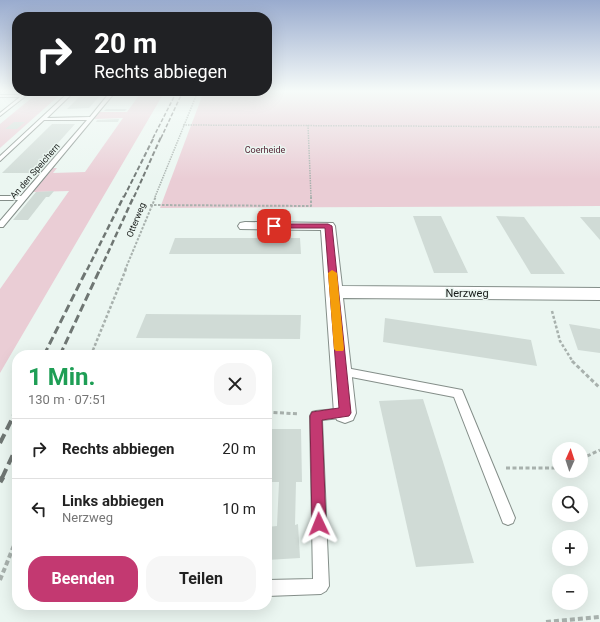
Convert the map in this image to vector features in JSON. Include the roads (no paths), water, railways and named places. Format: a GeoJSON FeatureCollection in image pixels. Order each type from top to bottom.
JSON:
{"type":"FeatureCollection","features":[{"type":"Feature","properties":{"kind":"street"},"geometry":{"type":"LineString","coordinates":[[245,226],[328,226],[345,413]]}},
{"type":"Feature","properties":{"kind":"street","name":"Nerzweg"},"geometry":{"type":"LineString","coordinates":[[334,292],[600,294]]}},
{"type":"Feature","properties":{"kind":"lane"},"geometry":{"type":"LineString","coordinates":[[0,159],[42,120]]}},
{"type":"Feature","properties":{"kind":"lane","name":"An den Speichern"},"geometry":{"type":"LineString","coordinates":[[0,225],[90,120]]}},
{"type":"Feature","properties":{"kind":"lane"},"geometry":{"type":"LineString","coordinates":[[0,198],[24,198]]}},
{"type":"Feature","properties":{"kind":"lane"},"geometry":{"type":"LineString","coordinates":[[341,371],[458,394],[508,518]]}},
{"type":"Feature","properties":{"kind":"lane"},"geometry":{"type":"LineString","coordinates":[[272,588],[321,586],[316,416],[345,413]]}},
{"type":"Feature","properties":{"kind":"railway"},"geometry":{"type":"LineString","coordinates":[[153,138],[162,120]]}},
{"type":"Feature","properties":{"kind":"railway"},"geometry":{"type":"LineString","coordinates":[[161,138],[169,120]]}},
{"type":"Feature","properties":{"kind":"railway"},"geometry":{"type":"LineString","coordinates":[[124,197],[154,137]]}},
{"type":"Feature","properties":{"kind":"railway"},"geometry":{"type":"LineString","coordinates":[[134,197],[161,137]]}},
{"type":"Feature","properties":{"kind":"railway"},"geometry":{"type":"LineString","coordinates":[[87,270],[124,196]]}},
{"type":"Feature","properties":{"kind":"railway"},"geometry":{"type":"LineString","coordinates":[[100,270],[134,196]]}},
{"type":"Feature","properties":{"kind":"railway"},"geometry":{"type":"LineString","coordinates":[[46,350],[87,269]]}},
{"type":"Feature","properties":{"kind":"railway"},"geometry":{"type":"LineString","coordinates":[[62,350],[100,269]]}},
{"type":"Feature","properties":{"kind":"railway"},"geometry":{"type":"LineString","coordinates":[[0,443],[12,419]]}},
{"type":"Feature","properties":{"kind":"railway"},"geometry":{"type":"LineString","coordinates":[[2,478],[12,457]]}},
{"type":"Feature","properties":{"kind":"railway"},"geometry":{"type":"LineString","coordinates":[[0,482],[3,477]]}},
{"type":"Feature","properties":{"kind":"park label","name":"Coerheide"},"geometry":{"type":"Point","coordinates":[265,150]}}]}
